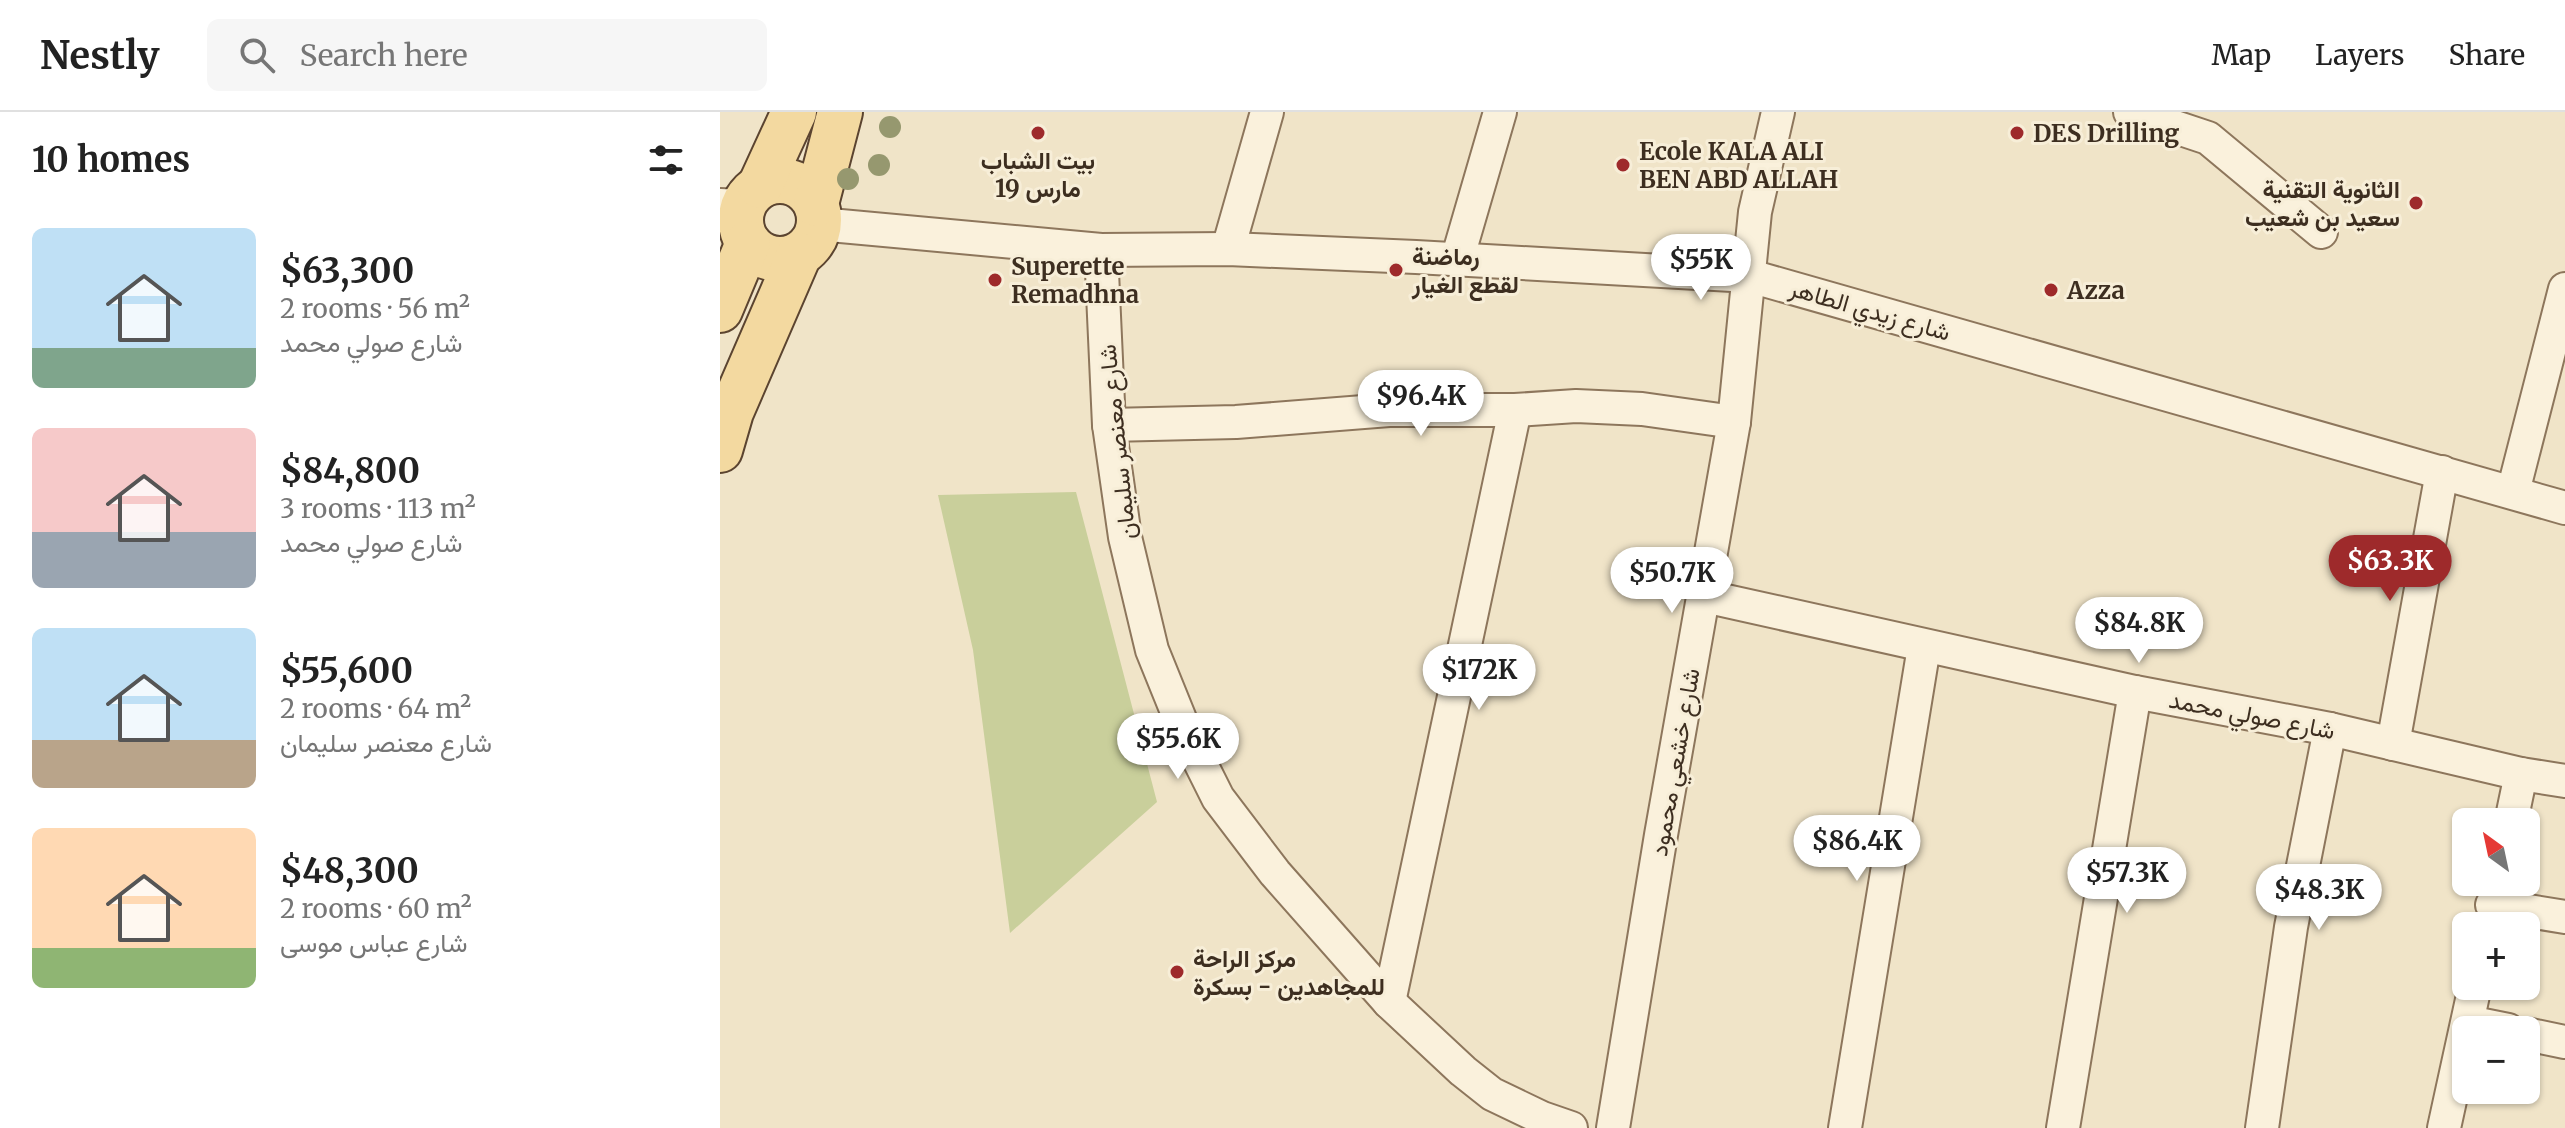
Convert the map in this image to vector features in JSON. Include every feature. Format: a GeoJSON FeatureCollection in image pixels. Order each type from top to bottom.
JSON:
{"type":"FeatureCollection","features":[{"type":"Feature","properties":{"kind":"main road"},"geometry":{"type":"LineString","coordinates":[[720,310],[743,210],[794,112]]}},
{"type":"Feature","properties":{"kind":"main road"},"geometry":{"type":"LineString","coordinates":[[720,450],[731,412],[811,228],[840,112]]}},
{"type":"Feature","properties":{"kind":"main road"},"geometry":{"type":"LineString","coordinates":[[785,181],[808,192],[811,228],[781,259],[768,258],[757,252],[743,210],[772,182],[785,181]]}},
{"type":"Feature","properties":{"kind":"street"},"geometry":{"type":"LineString","coordinates":[[1228,249],[1267,112]]}},
{"type":"Feature","properties":{"kind":"street"},"geometry":{"type":"LineString","coordinates":[[1457,260],[1500,112]]}},
{"type":"Feature","properties":{"kind":"street","name":"شارع خشعي محمود"},"geometry":{"type":"LineString","coordinates":[[1613,1128],[1734,422],[1755,212],[1778,112]]}},
{"type":"Feature","properties":{"kind":"street"},"geometry":{"type":"LineString","coordinates":[[2130,112],[2208,138],[2321,232]]}},
{"type":"Feature","properties":{"kind":"street","name":"شارع زيدي الطاهر"},"geometry":{"type":"LineString","coordinates":[[811,228],[1101,250],[1228,249],[1750,276],[2565,508]]}},
{"type":"Feature","properties":{"kind":"street","name":"شارع معنصر سليمان"},"geometry":{"type":"LineString","coordinates":[[1101,250],[1109,425],[1125,537],[1152,650],[1186,734],[1218,798],[1275,873],[1389,1002],[1492,1094],[1571,1128]]}},
{"type":"Feature","properties":{"kind":"street"},"geometry":{"type":"LineString","coordinates":[[2513,492],[2565,289]]}},
{"type":"Feature","properties":{"kind":"street"},"geometry":{"type":"LineString","coordinates":[[1109,425],[1236,422],[1389,410],[1515,410],[1576,406],[1642,409],[1734,422]]}},
{"type":"Feature","properties":{"kind":"street"},"geometry":{"type":"LineString","coordinates":[[1389,1002],[1515,410]]}},
{"type":"Feature","properties":{"kind":"street"},"geometry":{"type":"LineString","coordinates":[[2393,744],[2442,472]]}},
{"type":"Feature","properties":{"kind":"street","name":"شارع صولي محمد"},"geometry":{"type":"LineString","coordinates":[[1704,596],[1924,647],[2330,729],[2521,774],[2565,781]]}},
{"type":"Feature","properties":{"kind":"street"},"geometry":{"type":"LineString","coordinates":[[1845,1128],[1924,647]]}},
{"type":"Feature","properties":{"kind":"street"},"geometry":{"type":"LineString","coordinates":[[2063,1128],[2135,692]]}},
{"type":"Feature","properties":{"kind":"street"},"geometry":{"type":"LineString","coordinates":[[2262,1128],[2291,927],[2330,729]]}},
{"type":"Feature","properties":{"kind":"street"},"geometry":{"type":"LineString","coordinates":[[2514,808],[2521,774]]}},
{"type":"Feature","properties":{"kind":"street"},"geometry":{"type":"LineString","coordinates":[[2493,904],[2565,917]]}},
{"type":"Feature","properties":{"kind":"street"},"geometry":{"type":"LineString","coordinates":[[2540,1037],[2565,1042]]}},
{"type":"Feature","properties":{"kind":"street"},"geometry":{"type":"LineString","coordinates":[[2444,1128],[2452,1093]]}},
{"type":"Feature","properties":{"kind":"green space"},"geometry":{"type":"Polygon","coordinates":[[[1076,492],[1157,802],[1010,933],[973,650],[938,495],[1076,492]]]}},
{"type":"Feature","properties":{"kind":"place","name":"بيت الشباب 19 مارس"},"geometry":{"type":"Point","coordinates":[1038,133]}},
{"type":"Feature","properties":{"kind":"place","name":"DES Drilling"},"geometry":{"type":"Point","coordinates":[2017,133]}},
{"type":"Feature","properties":{"kind":"place","name":"Ecole KALA ALI BEN ABD ALLAH"},"geometry":{"type":"Point","coordinates":[1623,165]}},
{"type":"Feature","properties":{"kind":"place","name":"الثانوية التقنية سعيد بن شعيب"},"geometry":{"type":"Point","coordinates":[2416,203]}},
{"type":"Feature","properties":{"kind":"place","name":"رماضنة لقطع الغيار"},"geometry":{"type":"Point","coordinates":[1396,270]}},
{"type":"Feature","properties":{"kind":"place","name":"Superette Remadhna"},"geometry":{"type":"Point","coordinates":[995,280]}},
{"type":"Feature","properties":{"kind":"place","name":"Azza"},"geometry":{"type":"Point","coordinates":[2051,290]}},
{"type":"Feature","properties":{"kind":"place","name":"مركز الراحة للمجاهدين - بسكرة"},"geometry":{"type":"Point","coordinates":[1177,972]}}]}
